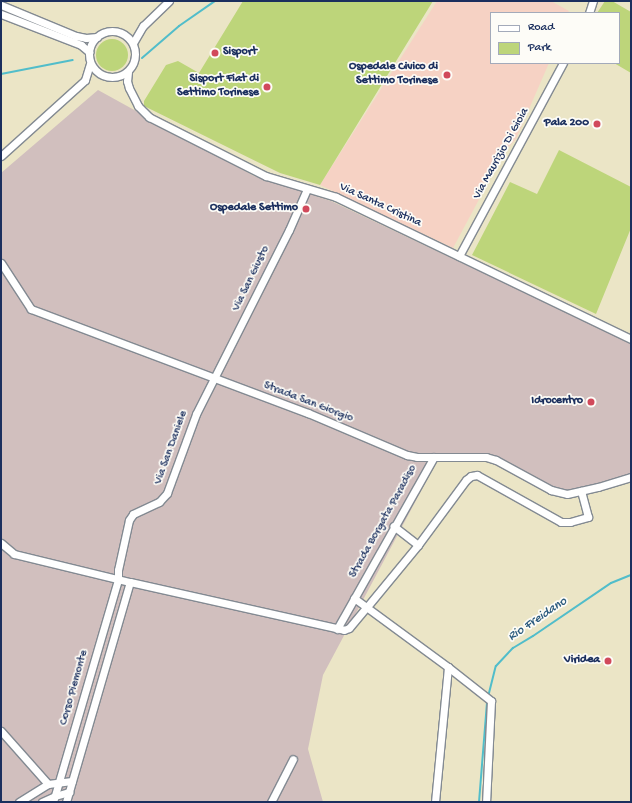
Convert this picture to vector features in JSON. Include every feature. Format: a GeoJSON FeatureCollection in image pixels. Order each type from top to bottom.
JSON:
{"type":"FeatureCollection","features":[{"type":"Feature","properties":{"kind":"street"},"geometry":{"type":"LineString","coordinates":[[133,44],[144,26],[169,1]]}},
{"type":"Feature","properties":{"kind":"street"},"geometry":{"type":"LineString","coordinates":[[589,12],[593,1]]}},
{"type":"Feature","properties":{"kind":"street"},"geometry":{"type":"LineString","coordinates":[[1,5],[76,36],[86,38],[97,37],[110,31],[125,35],[133,44],[136,59],[128,72],[112,78]]}},
{"type":"Feature","properties":{"kind":"street"},"geometry":{"type":"LineString","coordinates":[[1,14],[81,45],[89,52]]}},
{"type":"Feature","properties":{"kind":"street"},"geometry":{"type":"LineString","coordinates":[[125,35],[144,26]]}},
{"type":"Feature","properties":{"kind":"street"},"geometry":{"type":"LineString","coordinates":[[85,80],[90,64],[89,52],[92,42],[97,37]]}},
{"type":"Feature","properties":{"kind":"street"},"geometry":{"type":"LineString","coordinates":[[90,64],[101,75],[112,78],[129,88]]}},
{"type":"Feature","properties":{"kind":"street","name":"Via Maurizio Di Gioia"},"geometry":{"type":"LineString","coordinates":[[459,256],[562,64]]}},
{"type":"Feature","properties":{"kind":"street","name":"Via Santa Cristina"},"geometry":{"type":"LineString","coordinates":[[128,72],[127,82],[129,88],[138,106],[149,117],[266,176],[336,197],[631,339]]}},
{"type":"Feature","properties":{"kind":"street"},"geometry":{"type":"LineString","coordinates":[[1,156],[85,80],[101,75]]}},
{"type":"Feature","properties":{"kind":"street","name":"Via San Giusto"},"geometry":{"type":"LineString","coordinates":[[214,378],[289,230],[307,189]]}},
{"type":"Feature","properties":{"kind":"street","name":"Strada San Giorgio"},"geometry":{"type":"LineString","coordinates":[[1,263],[31,309],[308,413],[407,455],[434,457],[486,457],[496,460],[550,490],[567,494],[631,477]]}},
{"type":"Feature","properties":{"kind":"street","name":"Via San Daniele"},"geometry":{"type":"LineString","coordinates":[[118,579],[118,570],[129,520],[133,514],[159,502],[166,496],[196,414],[214,378]]}},
{"type":"Feature","properties":{"kind":"street","name":"Strada Borgata Paradiso"},"geometry":{"type":"LineString","coordinates":[[337,629],[434,457]]}},
{"type":"Feature","properties":{"kind":"street"},"geometry":{"type":"LineString","coordinates":[[1,543],[14,554],[337,629],[349,628],[418,545],[466,480],[471,476],[477,476],[561,522],[570,522],[588,517],[581,491]]}},
{"type":"Feature","properties":{"kind":"street"},"geometry":{"type":"LineString","coordinates":[[394,526],[418,545]]}},
{"type":"Feature","properties":{"kind":"street","name":"Corso Piemonte"},"geometry":{"type":"LineString","coordinates":[[54,799],[118,579]]}},
{"type":"Feature","properties":{"kind":"street","name":"Corso Piemonte"},"geometry":{"type":"LineString","coordinates":[[66,802],[130,582]]}},
{"type":"Feature","properties":{"kind":"street"},"geometry":{"type":"LineString","coordinates":[[354,598],[448,667],[491,702],[486,802]]}},
{"type":"Feature","properties":{"kind":"street"},"geometry":{"type":"LineString","coordinates":[[100,643],[112,646]]}},
{"type":"Feature","properties":{"kind":"street"},"geometry":{"type":"LineString","coordinates":[[435,802],[448,667]]}},
{"type":"Feature","properties":{"kind":"street"},"geometry":{"type":"LineString","coordinates":[[1,731],[48,784]]}},
{"type":"Feature","properties":{"kind":"street"},"geometry":{"type":"LineString","coordinates":[[271,802],[293,759]]}},
{"type":"Feature","properties":{"kind":"street"},"geometry":{"type":"LineString","coordinates":[[19,802],[48,784],[59,781],[72,781]]}},
{"type":"Feature","properties":{"kind":"street"},"geometry":{"type":"LineString","coordinates":[[42,802],[54,799],[69,792]]}},
{"type":"Feature","properties":{"kind":"shaded area"},"geometry":{"type":"Polygon","coordinates":[[[437,1],[551,1],[569,11],[490,12],[490,64],[549,64],[516,139],[505,151],[453,248],[320,185],[437,1]]]}},
{"type":"Feature","properties":{"kind":"shaded area"},"geometry":{"type":"Polygon","coordinates":[[[98,90],[254,176],[331,201],[631,343],[631,475],[561,498],[485,460],[437,461],[323,675],[308,749],[323,802],[1,802],[1,173],[98,90]]]}},
{"type":"Feature","properties":{"kind":"green space","name":"Sisport Fiat di Settimo Torinese"},"geometry":{"type":"Polygon","coordinates":[[[243,1],[433,1],[320,185],[280,173],[144,106],[144,101],[166,65],[178,61],[199,73],[243,1]]]}},
{"type":"Feature","properties":{"kind":"green space"},"geometry":{"type":"Polygon","coordinates":[[[605,1],[612,1],[631,12],[631,73],[616,64],[620,64],[620,12],[598,12],[605,1]]]}},
{"type":"Feature","properties":{"kind":"green space"},"geometry":{"type":"Polygon","coordinates":[[[109,39],[115,39],[125,46],[128,55],[127,61],[121,68],[115,71],[109,71],[99,64],[96,58],[96,52],[103,42],[109,39]]]}},
{"type":"Feature","properties":{"kind":"green space"},"geometry":{"type":"Polygon","coordinates":[[[559,150],[631,187],[631,228],[596,314],[472,255],[510,182],[537,194],[559,150]]]}},
{"type":"Feature","properties":{"kind":"waterway"},"geometry":{"type":"LineString","coordinates":[[142,58],[179,26],[215,1]]}},
{"type":"Feature","properties":{"kind":"waterway"},"geometry":{"type":"LineString","coordinates":[[1,74],[73,60]]}},
{"type":"Feature","properties":{"kind":"waterway","name":"Rio Freidano"},"geometry":{"type":"LineString","coordinates":[[488,697],[496,666],[513,648],[611,583],[631,575]]}},
{"type":"Feature","properties":{"kind":"waterway","name":"Rio Freidano"},"geometry":{"type":"LineString","coordinates":[[479,802],[487,702]]}},
{"type":"Feature","properties":{"kind":"place","name":"Sisport"},"geometry":{"type":"Point","coordinates":[215,53]}},
{"type":"Feature","properties":{"kind":"place","name":"Ospedale Civico di Settimo Torinese"},"geometry":{"type":"Point","coordinates":[447,75]}},
{"type":"Feature","properties":{"kind":"place","name":"Sisport Fiat di Settimo Torinese"},"geometry":{"type":"Point","coordinates":[267,87]}},
{"type":"Feature","properties":{"kind":"place","name":"Pala 200"},"geometry":{"type":"Point","coordinates":[597,124]}},
{"type":"Feature","properties":{"kind":"place","name":"Ospedale Settimo"},"geometry":{"type":"Point","coordinates":[306,209]}},
{"type":"Feature","properties":{"kind":"place","name":"Idrocentro"},"geometry":{"type":"Point","coordinates":[591,402]}},
{"type":"Feature","properties":{"kind":"place","name":"Viridea"},"geometry":{"type":"Point","coordinates":[608,661]}}]}
